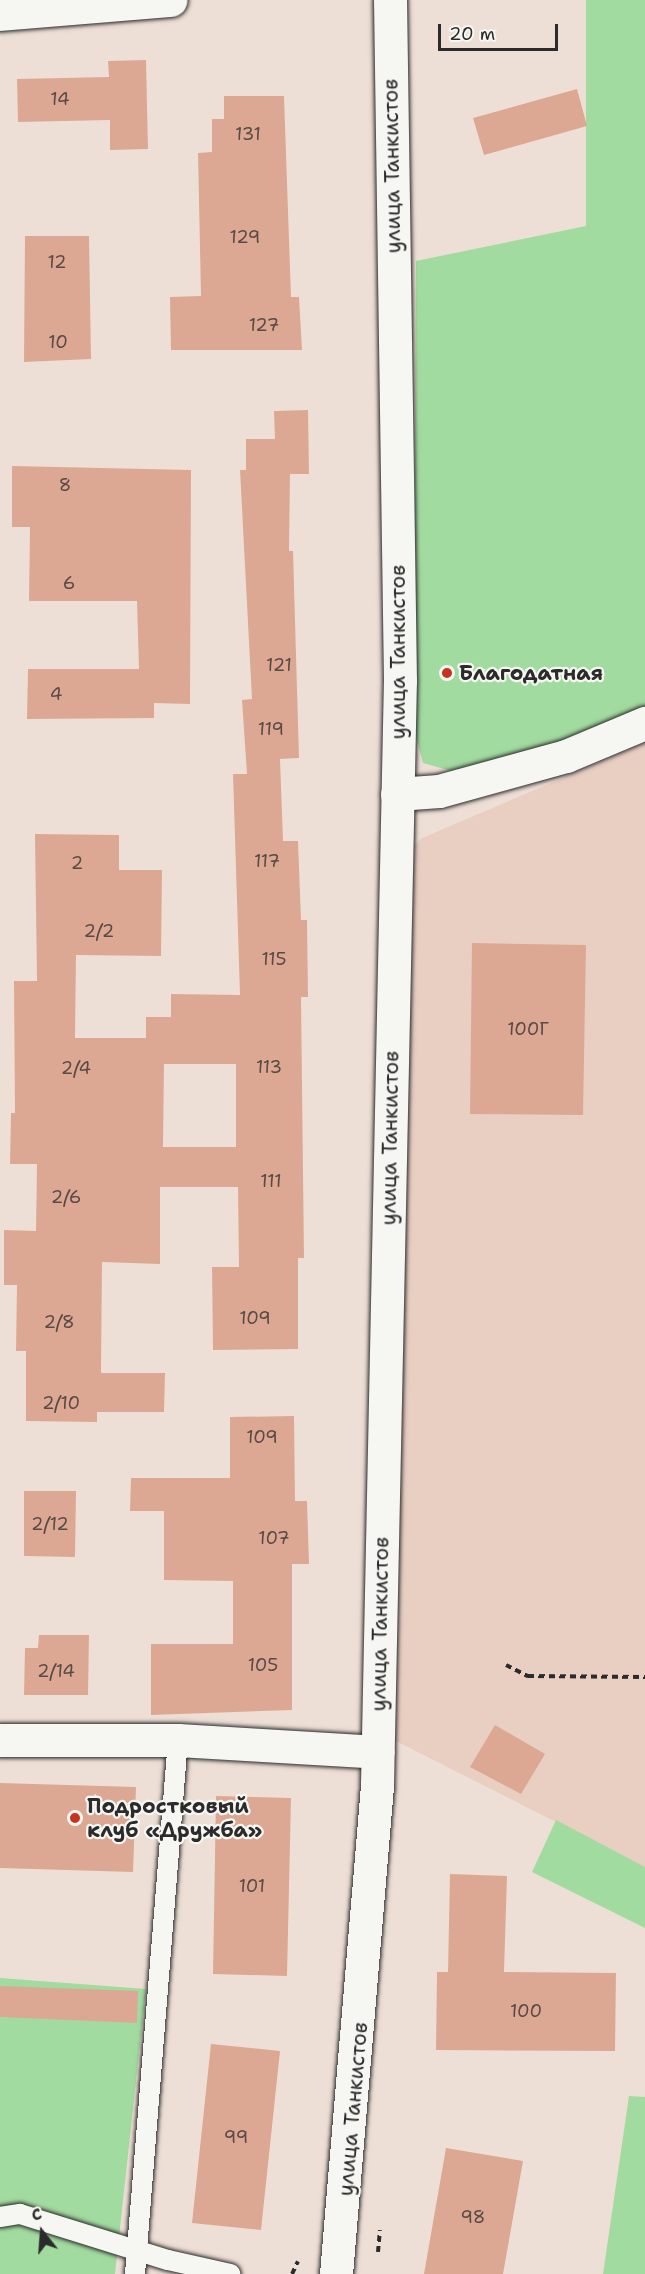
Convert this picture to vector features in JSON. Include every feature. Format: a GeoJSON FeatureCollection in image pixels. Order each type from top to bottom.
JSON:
{"type":"FeatureCollection","features":[{"type":"Feature","properties":{"kind":"main road"},"geometry":{"type":"LineString","coordinates":[[0,14],[170,0]]}},
{"type":"Feature","properties":{"kind":"main road","name":"улица Танкистов"},"geometry":{"type":"LineString","coordinates":[[336,2274],[362,2005],[378,1752],[400,681],[390,0]]}},
{"type":"Feature","properties":{"kind":"main road"},"geometry":{"type":"LineString","coordinates":[[397,794],[439,791],[555,759],[645,723]]}},
{"type":"Feature","properties":{"kind":"main road"},"geometry":{"type":"LineString","coordinates":[[0,1740],[178,1740],[378,1752]]}},
{"type":"Feature","properties":{"kind":"lane"},"geometry":{"type":"LineString","coordinates":[[135,2274],[178,1740]]}},
{"type":"Feature","properties":{"kind":"lane"},"geometry":{"type":"LineString","coordinates":[[0,2217],[20,2214],[230,2274]]}},
{"type":"Feature","properties":{"kind":"path"},"geometry":{"type":"LineString","coordinates":[[506,1665],[528,1676],[645,1677]]}},
{"type":"Feature","properties":{"kind":"shaded area"},"geometry":{"type":"Polygon","coordinates":[[[645,743],[645,1867],[394,1740],[406,853],[422,838],[645,743]]]}},
{"type":"Feature","properties":{"kind":"green space"},"geometry":{"type":"Polygon","coordinates":[[[586,0],[645,0],[645,709],[577,737],[455,772],[423,763],[414,729],[416,261],[586,226],[586,0]]]}},
{"type":"Feature","properties":{"kind":"green space"},"geometry":{"type":"Polygon","coordinates":[[[556,1820],[645,1867],[645,1928],[532,1872],[556,1820]]]}},
{"type":"Feature","properties":{"kind":"green space"},"geometry":{"type":"Polygon","coordinates":[[[0,1978],[146,1989],[115,2274],[0,2274],[0,1978]]]}},
{"type":"Feature","properties":{"kind":"green space"},"geometry":{"type":"Polygon","coordinates":[[[629,2096],[645,2097],[645,2274],[603,2274],[629,2096]]]}},
{"type":"Feature","properties":{"kind":"building"},"geometry":{"type":"Polygon","coordinates":[[[146,60],[148,149],[110,150],[110,120],[18,122],[17,79],[109,77],[108,61],[146,60]]]}},
{"type":"Feature","properties":{"kind":"building"},"geometry":{"type":"Polygon","coordinates":[[[577,89],[587,126],[484,155],[473,118],[577,89]]]}},
{"type":"Feature","properties":{"kind":"building"},"geometry":{"type":"Polygon","coordinates":[[[224,96],[284,96],[291,297],[299,297],[302,350],[171,350],[170,297],[201,296],[198,153],[212,152],[212,119],[224,119],[224,96]]]}},
{"type":"Feature","properties":{"kind":"building"},"geometry":{"type":"Polygon","coordinates":[[[25,236],[89,236],[91,359],[24,362],[25,236]]]}},
{"type":"Feature","properties":{"kind":"building"},"geometry":{"type":"Polygon","coordinates":[[[308,410],[309,474],[290,474],[289,551],[293,551],[299,758],[280,759],[283,841],[298,841],[301,920],[307,920],[308,997],[301,997],[304,1258],[298,1258],[298,1349],[213,1350],[212,1267],[239,1267],[238,1187],[160,1187],[160,1264],[102,1262],[101,1373],[165,1373],[164,1412],[97,1412],[97,1422],[26,1421],[26,1351],[16,1351],[17,1285],[4,1285],[4,1230],[36,1231],[37,1164],[10,1164],[11,1113],[15,1113],[14,981],[37,981],[35,834],[119,835],[119,870],[162,870],[161,956],[76,955],[75,1038],[146,1038],[146,1017],[171,1017],[171,994],[240,995],[233,774],[247,774],[242,700],[252,699],[240,470],[246,470],[246,439],[275,439],[274,411],[308,410]],[[164,1064],[163,1147],[236,1147],[236,1064],[164,1064]]]}},
{"type":"Feature","properties":{"kind":"building"},"geometry":{"type":"Polygon","coordinates":[[[12,466],[191,470],[190,704],[154,703],[154,718],[27,719],[28,669],[139,669],[137,601],[29,601],[30,527],[12,527],[12,466]]]}},
{"type":"Feature","properties":{"kind":"building"},"geometry":{"type":"Polygon","coordinates":[[[472,943],[586,945],[583,1115],[470,1114],[472,943]]]}},
{"type":"Feature","properties":{"kind":"building"},"geometry":{"type":"Polygon","coordinates":[[[294,1416],[295,1501],[307,1501],[309,1564],[292,1564],[292,1710],[151,1715],[151,1644],[233,1644],[233,1581],[164,1580],[164,1511],[130,1511],[131,1478],[230,1478],[230,1417],[294,1416]]]}},
{"type":"Feature","properties":{"kind":"building"},"geometry":{"type":"Polygon","coordinates":[[[24,1491],[76,1491],[75,1557],[24,1556],[24,1491]]]}},
{"type":"Feature","properties":{"kind":"building"},"geometry":{"type":"Polygon","coordinates":[[[39,1635],[89,1635],[88,1695],[24,1695],[25,1648],[38,1648],[39,1635]]]}},
{"type":"Feature","properties":{"kind":"building"},"geometry":{"type":"Polygon","coordinates":[[[495,1725],[545,1754],[521,1794],[470,1767],[495,1725]]]}},
{"type":"Feature","properties":{"kind":"building"},"geometry":{"type":"Polygon","coordinates":[[[0,1783],[136,1787],[133,1872],[0,1868],[0,1783]]]}},
{"type":"Feature","properties":{"kind":"building"},"geometry":{"type":"Polygon","coordinates":[[[216,1796],[291,1798],[287,1976],[213,1974],[216,1796]]]}},
{"type":"Feature","properties":{"kind":"building"},"geometry":{"type":"Polygon","coordinates":[[[450,1874],[507,1876],[504,1972],[616,1973],[615,2051],[436,2050],[437,1972],[448,1972],[450,1874]]]}},
{"type":"Feature","properties":{"kind":"building"},"geometry":{"type":"Polygon","coordinates":[[[0,1986],[138,1991],[137,2023],[0,2017],[0,1986]]]}},
{"type":"Feature","properties":{"kind":"building"},"geometry":{"type":"Polygon","coordinates":[[[211,2044],[280,2051],[261,2230],[192,2223],[211,2044]]]}},
{"type":"Feature","properties":{"kind":"building"},"geometry":{"type":"Polygon","coordinates":[[[446,2148],[523,2161],[503,2274],[424,2274],[446,2148]]]}},
{"type":"Feature","properties":{"kind":"place","name":"Благодатная"},"geometry":{"type":"Point","coordinates":[447,673]}},
{"type":"Feature","properties":{"kind":"place","name":"Подростковый клуб «Дружба»"},"geometry":{"type":"Point","coordinates":[75,1818]}}]}
